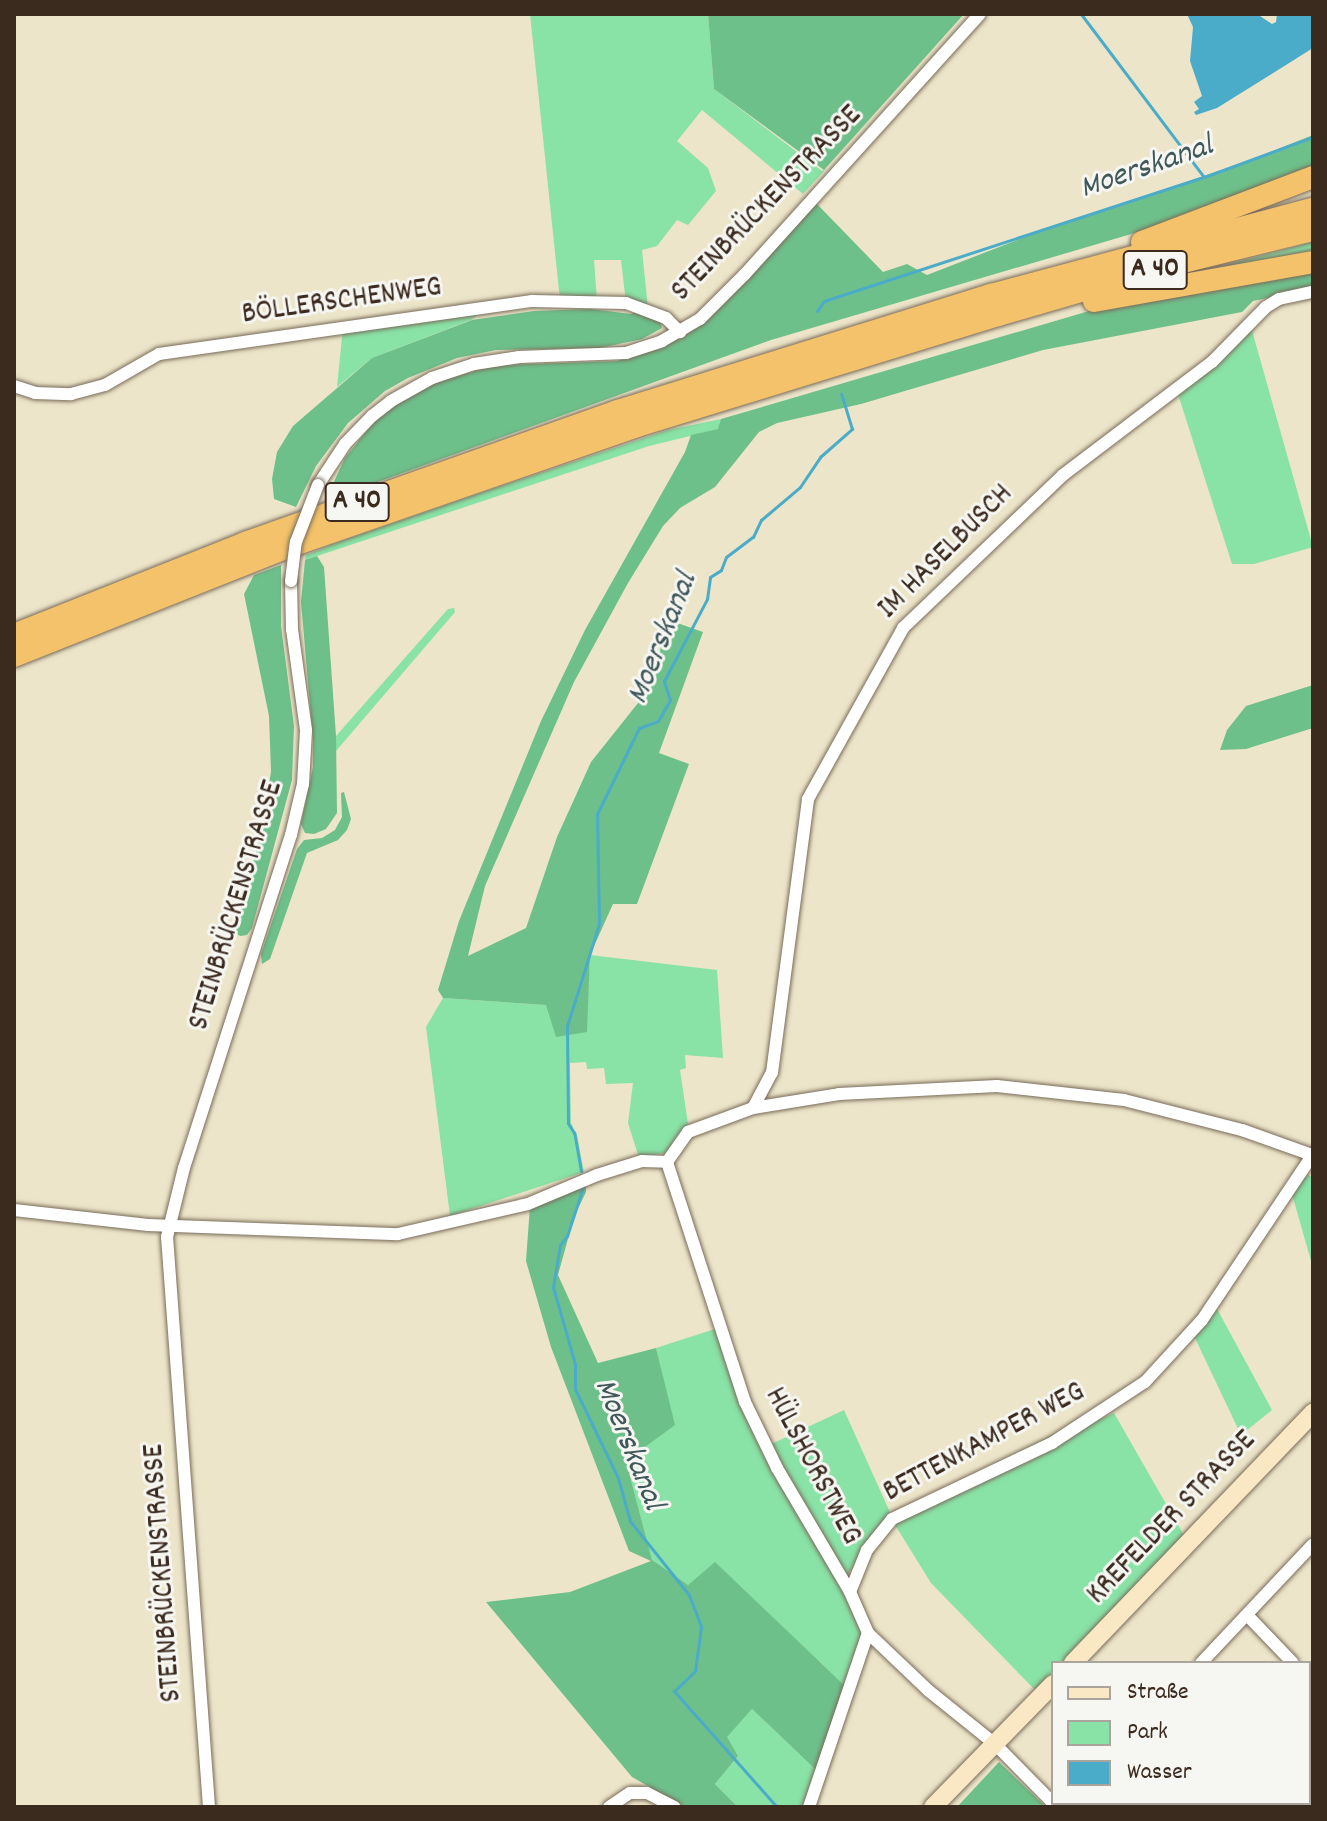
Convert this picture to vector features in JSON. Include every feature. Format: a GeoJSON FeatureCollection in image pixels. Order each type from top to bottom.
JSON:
{"type":"FeatureCollection","features":[{"type":"Feature","properties":{"kind":"highway"},"geometry":{"type":"LineString","coordinates":[[1054,278],[1313,177]]}},
{"type":"Feature","properties":{"kind":"highway"},"geometry":{"type":"LineString","coordinates":[[1200,219],[1313,183]]}},
{"type":"Feature","properties":{"kind":"highway","name":"A 40"},"geometry":{"type":"LineString","coordinates":[[14,635],[245,543],[530,441],[1054,278],[1313,209]]}},
{"type":"Feature","properties":{"kind":"highway","name":"A 40"},"geometry":{"type":"LineString","coordinates":[[14,656],[291,546],[667,417],[1167,266],[1313,230]]}},
{"type":"Feature","properties":{"kind":"highway"},"geometry":{"type":"LineString","coordinates":[[998,315],[1045,311],[1313,259]]}},
{"type":"Feature","properties":{"kind":"main road","name":"KREFELDER STRASSE"},"geometry":{"type":"LineString","coordinates":[[1075,1661],[1313,1413]]}},
{"type":"Feature","properties":{"kind":"main road"},"geometry":{"type":"LineString","coordinates":[[933,1807],[1051,1686]]}},
{"type":"Feature","properties":{"kind":"street","name":"STEINBRÜCKENSTRASSE"},"geometry":{"type":"LineString","coordinates":[[209,1807],[168,1224],[300,796],[306,730],[292,629],[291,581],[299,533],[318,485],[345,444],[372,416],[391,401],[432,378],[474,364],[500,360],[626,353],[680,332],[700,319],[745,274],[980,14]]}},
{"type":"Feature","properties":{"kind":"street","name":"IM HASELBUSCH"},"geometry":{"type":"LineString","coordinates":[[753,1108],[772,1073],[808,799],[903,628],[1063,475],[1212,362],[1266,307],[1279,299],[1313,292]]}},
{"type":"Feature","properties":{"kind":"street","name":"BÖLLERSCHENWEG"},"geometry":{"type":"LineString","coordinates":[[14,386],[35,393],[71,394],[105,385],[159,354],[532,301],[626,303],[666,318],[680,332]]}},
{"type":"Feature","properties":{"kind":"street"},"geometry":{"type":"LineString","coordinates":[[14,1210],[148,1225],[398,1234],[528,1204],[597,1175],[642,1161],[667,1162],[688,1132],[753,1108],[839,1094],[997,1086],[1124,1100],[1242,1130],[1311,1161]]}},
{"type":"Feature","properties":{"kind":"street","name":"BETTENKAMPER WEG"},"geometry":{"type":"LineString","coordinates":[[850,1592],[867,1550],[892,1519],[1052,1443],[1145,1382],[1202,1320],[1311,1161]]}},
{"type":"Feature","properties":{"kind":"street","name":"HÜLSHORSTWEG"},"geometry":{"type":"LineString","coordinates":[[667,1162],[745,1402],[777,1468],[850,1592],[868,1633],[917,1681],[995,1744],[1051,1801]]}},
{"type":"Feature","properties":{"kind":"street"},"geometry":{"type":"LineString","coordinates":[[1203,1661],[1313,1544]]}},
{"type":"Feature","properties":{"kind":"street"},"geometry":{"type":"LineString","coordinates":[[1247,1615],[1291,1661]]}},
{"type":"Feature","properties":{"kind":"street"},"geometry":{"type":"LineString","coordinates":[[809,1807],[868,1633]]}},
{"type":"Feature","properties":{"kind":"street"},"geometry":{"type":"LineString","coordinates":[[609,1807],[630,1793],[647,1793],[675,1807]]}},
{"type":"Feature","properties":{"kind":"green space"},"geometry":{"type":"Polygon","coordinates":[[[530,14],[708,14],[714,89],[822,171],[826,169],[803,194],[702,110],[677,141],[708,168],[716,191],[688,225],[677,220],[657,246],[642,250],[648,308],[626,303],[621,260],[594,260],[597,300],[560,300],[530,14]]]}},
{"type":"Feature","properties":{"kind":"green space"},"geometry":{"type":"Polygon","coordinates":[[[708,14],[964,14],[824,170],[714,89],[708,14]]]}},
{"type":"Feature","properties":{"kind":"green space"},"geometry":{"type":"Polygon","coordinates":[[[1313,135],[1313,171],[1128,235],[771,340],[325,501],[345,458],[373,423],[408,396],[439,381],[497,365],[617,361],[684,337],[723,305],[815,202],[883,272],[907,264],[927,275],[1038,232],[1245,162],[1313,135]]]}},
{"type":"Feature","properties":{"kind":"green space"},"geometry":{"type":"Polygon","coordinates":[[[1313,242],[1313,251],[1196,273],[1313,242]]]}},
{"type":"Feature","properties":{"kind":"green space"},"geometry":{"type":"Polygon","coordinates":[[[1313,271],[1313,288],[1253,301],[1242,312],[1043,350],[861,404],[777,423],[759,432],[715,487],[680,508],[663,526],[628,583],[574,682],[485,886],[468,956],[526,928],[557,837],[591,762],[654,683],[666,619],[703,632],[659,753],[689,764],[637,904],[613,904],[590,955],[587,1032],[556,1037],[546,1005],[443,998],[438,990],[459,921],[541,721],[585,630],[685,452],[691,435],[718,429],[721,419],[1089,311],[1313,271]]]}},
{"type":"Feature","properties":{"kind":"green space"},"geometry":{"type":"Polygon","coordinates":[[[489,307],[471,320],[372,358],[337,387],[343,327],[489,307]]]}},
{"type":"Feature","properties":{"kind":"green space"},"geometry":{"type":"Polygon","coordinates":[[[590,309],[631,314],[639,310],[660,321],[662,328],[642,339],[600,348],[496,350],[457,358],[408,378],[385,391],[348,423],[316,466],[296,507],[274,499],[272,479],[277,452],[293,426],[372,358],[472,320],[534,311],[590,309]]]}},
{"type":"Feature","properties":{"kind":"green space"},"geometry":{"type":"Polygon","coordinates":[[[1251,327],[1313,547],[1254,564],[1232,564],[1178,394],[1251,327]]]}},
{"type":"Feature","properties":{"kind":"green space"},"geometry":{"type":"Polygon","coordinates":[[[721,419],[719,429],[649,446],[305,560],[306,555],[339,542],[478,494],[668,430],[721,419]]]}},
{"type":"Feature","properties":{"kind":"green space"},"geometry":{"type":"Polygon","coordinates":[[[317,556],[324,567],[336,736],[337,813],[326,829],[314,834],[305,833],[301,824],[313,767],[313,739],[301,602],[305,560],[317,556]]]}},
{"type":"Feature","properties":{"kind":"green space"},"geometry":{"type":"Polygon","coordinates":[[[281,565],[281,626],[294,726],[292,780],[252,928],[247,935],[240,936],[234,932],[263,827],[271,771],[269,716],[244,594],[254,575],[281,565]]]}},
{"type":"Feature","properties":{"kind":"green space"},"geometry":{"type":"Polygon","coordinates":[[[454,608],[455,612],[336,751],[336,736],[448,609],[454,608]]]}},
{"type":"Feature","properties":{"kind":"green space"},"geometry":{"type":"Polygon","coordinates":[[[1313,685],[1313,728],[1246,749],[1220,750],[1227,730],[1246,706],[1313,685]]]}},
{"type":"Feature","properties":{"kind":"green space"},"geometry":{"type":"Polygon","coordinates":[[[344,792],[351,819],[347,830],[338,840],[307,853],[270,959],[262,964],[261,954],[297,849],[304,840],[322,838],[335,830],[342,817],[341,793],[344,792]]]}},
{"type":"Feature","properties":{"kind":"green space"},"geometry":{"type":"Polygon","coordinates":[[[590,955],[717,970],[723,1058],[685,1055],[686,1068],[680,1070],[688,1124],[669,1152],[639,1158],[628,1123],[633,1083],[606,1084],[604,1068],[587,1069],[586,1062],[570,1063],[571,1123],[577,1135],[584,1172],[450,1216],[426,1027],[443,998],[546,1005],[586,1032],[590,955]]]}},
{"type":"Feature","properties":{"kind":"green space"},"geometry":{"type":"Polygon","coordinates":[[[1306,1173],[1313,1178],[1313,1268],[1292,1194],[1306,1173]]]}},
{"type":"Feature","properties":{"kind":"green space"},"geometry":{"type":"Polygon","coordinates":[[[586,1182],[586,1192],[574,1217],[558,1275],[598,1363],[656,1348],[675,1425],[626,1461],[652,1560],[688,1585],[715,1562],[844,1685],[816,1770],[752,1709],[727,1737],[738,1756],[715,1784],[738,1807],[685,1807],[632,1777],[486,1602],[570,1592],[651,1561],[629,1551],[551,1347],[526,1261],[530,1206],[586,1182]]]}},
{"type":"Feature","properties":{"kind":"green space"},"geometry":{"type":"Polygon","coordinates":[[[1216,1307],[1272,1410],[1241,1435],[1195,1338],[1185,1346],[1216,1307]]]}},
{"type":"Feature","properties":{"kind":"green space"},"geometry":{"type":"Polygon","coordinates":[[[721,1327],[767,1446],[844,1410],[893,1519],[1146,1385],[1099,1420],[1114,1413],[1185,1537],[1065,1661],[1051,1661],[1051,1675],[1036,1691],[931,1583],[892,1520],[846,1576],[862,1632],[844,1685],[715,1563],[688,1585],[652,1561],[626,1461],[674,1425],[656,1348],[721,1327]]]}},
{"type":"Feature","properties":{"kind":"green space"},"geometry":{"type":"Polygon","coordinates":[[[752,1709],[816,1770],[805,1807],[738,1807],[715,1784],[738,1756],[726,1737],[752,1709]]]}},
{"type":"Feature","properties":{"kind":"green space"},"geometry":{"type":"Polygon","coordinates":[[[999,1762],[1046,1807],[957,1807],[999,1762]]]}},
{"type":"Feature","properties":{"kind":"green space"},"geometry":{"type":"Polygon","coordinates":[[[1311,1780],[1313,1780],[1311,1804],[1311,1780]]]}},
{"type":"Feature","properties":{"kind":"green space"},"geometry":{"type":"Polygon","coordinates":[[[1180,1805],[1308,1805],[1303,1807],[1180,1805]]]}},
{"type":"Feature","properties":{"kind":"water"},"geometry":{"type":"Polygon","coordinates":[[[1187,14],[1257,14],[1272,24],[1276,22],[1277,14],[1313,14],[1313,48],[1217,108],[1196,115],[1194,112],[1199,109],[1194,102],[1202,96],[1190,61],[1193,27],[1187,14]]]}},
{"type":"Feature","properties":{"kind":"waterway"},"geometry":{"type":"LineString","coordinates":[[1081,14],[1204,177]]}},
{"type":"Feature","properties":{"kind":"waterway","name":"Moerskanal"},"geometry":{"type":"LineString","coordinates":[[817,311],[824,301],[1204,177],[1313,137]]}},
{"type":"Feature","properties":{"kind":"waterway","name":"Moerskanal"},"geometry":{"type":"LineString","coordinates":[[581,1171],[574,1133],[568,1123],[567,1026],[599,924],[597,814],[639,728],[658,721],[670,700],[664,681],[707,599],[710,577],[721,570],[726,557],[753,537],[761,520],[800,487],[820,457],[852,429],[841,394]]}},
{"type":"Feature","properties":{"kind":"waterway","name":"Moerskanal"},"geometry":{"type":"LineString","coordinates":[[584,1184],[567,1236],[560,1245],[553,1287],[575,1364],[575,1389],[618,1478],[630,1521],[689,1595],[701,1627],[695,1671],[674,1691],[777,1807]]}}]}
